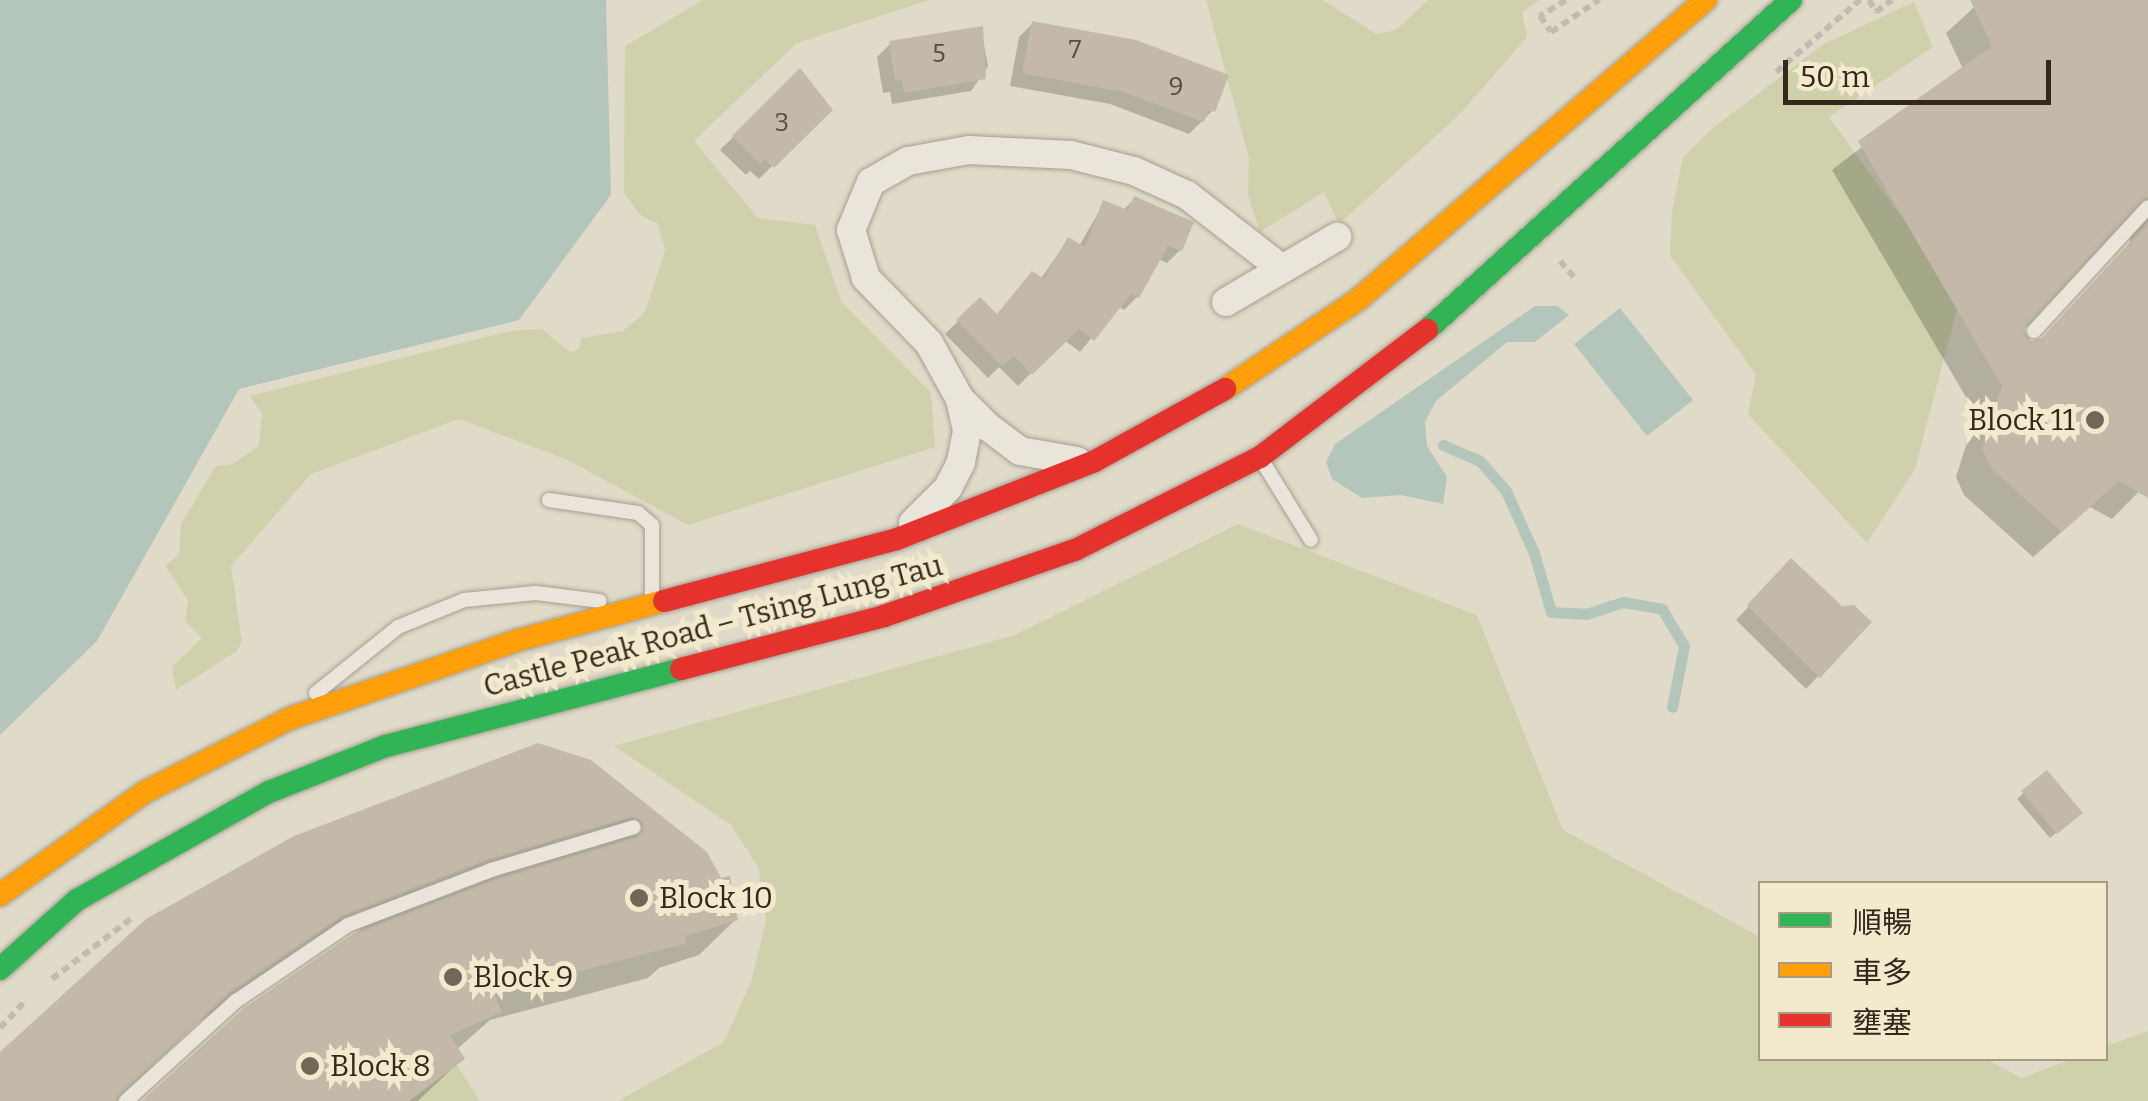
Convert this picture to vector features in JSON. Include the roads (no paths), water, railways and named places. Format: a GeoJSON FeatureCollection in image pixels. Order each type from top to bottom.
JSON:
{"type":"FeatureCollection","features":[{"type":"Feature","properties":{"kind":"main road","name":"Castle Peak Road – Tsing Lung Tau"},"geometry":{"type":"LineString","coordinates":[[0,895],[145,792],[291,718],[520,640],[897,540],[1095,461],[1222,391],[1358,299],[1706,0]]}},
{"type":"Feature","properties":{"kind":"main road","name":"Castle Peak Road – Tsing Lung Tau"},"geometry":{"type":"LineString","coordinates":[[0,969],[77,900],[269,792],[386,746],[884,616],[1074,550],[1260,457],[1404,350],[1791,0]]}},
{"type":"Feature","properties":{"kind":"street"},"geometry":{"type":"LineString","coordinates":[[897,540],[948,488],[961,462],[967,430],[960,398],[929,343],[866,278],[851,242],[863,192],[908,161],[1005,149],[1105,162],[1187,195],[1282,268]]}},
{"type":"Feature","properties":{"kind":"street"},"geometry":{"type":"LineString","coordinates":[[1226,302],[1337,237]]}},
{"type":"Feature","properties":{"kind":"street"},"geometry":{"type":"LineString","coordinates":[[960,398],[1020,451],[1048,460],[1095,461]]}},
{"type":"Feature","properties":{"kind":"lane"},"geometry":{"type":"LineString","coordinates":[[2034,331],[2148,207]]}},
{"type":"Feature","properties":{"kind":"lane"},"geometry":{"type":"LineString","coordinates":[[1260,457],[1311,540]]}},
{"type":"Feature","properties":{"kind":"lane"},"geometry":{"type":"LineString","coordinates":[[291,718],[354,656],[398,627],[464,600],[536,592],[652,608],[652,525],[638,513],[549,500]]}},
{"type":"Feature","properties":{"kind":"lane"},"geometry":{"type":"LineString","coordinates":[[126,1101],[236,1001],[348,925],[491,870],[634,827]]}},
{"type":"Feature","properties":{"kind":"waterway"},"geometry":{"type":"LineString","coordinates":[[1443,445],[1480,461],[1506,491],[1534,553],[1551,612],[1586,614],[1623,602],[1662,609],[1684,646],[1672,707]]}},
{"type":"Feature","properties":{"kind":"place","name":"Block 11"},"geometry":{"type":"Point","coordinates":[2095,420]}},
{"type":"Feature","properties":{"kind":"place","name":"Block 10"},"geometry":{"type":"Point","coordinates":[639,898]}},
{"type":"Feature","properties":{"kind":"place","name":"Block 9"},"geometry":{"type":"Point","coordinates":[453,977]}},
{"type":"Feature","properties":{"kind":"place","name":"Block 8"},"geometry":{"type":"Point","coordinates":[310,1066]}}]}
